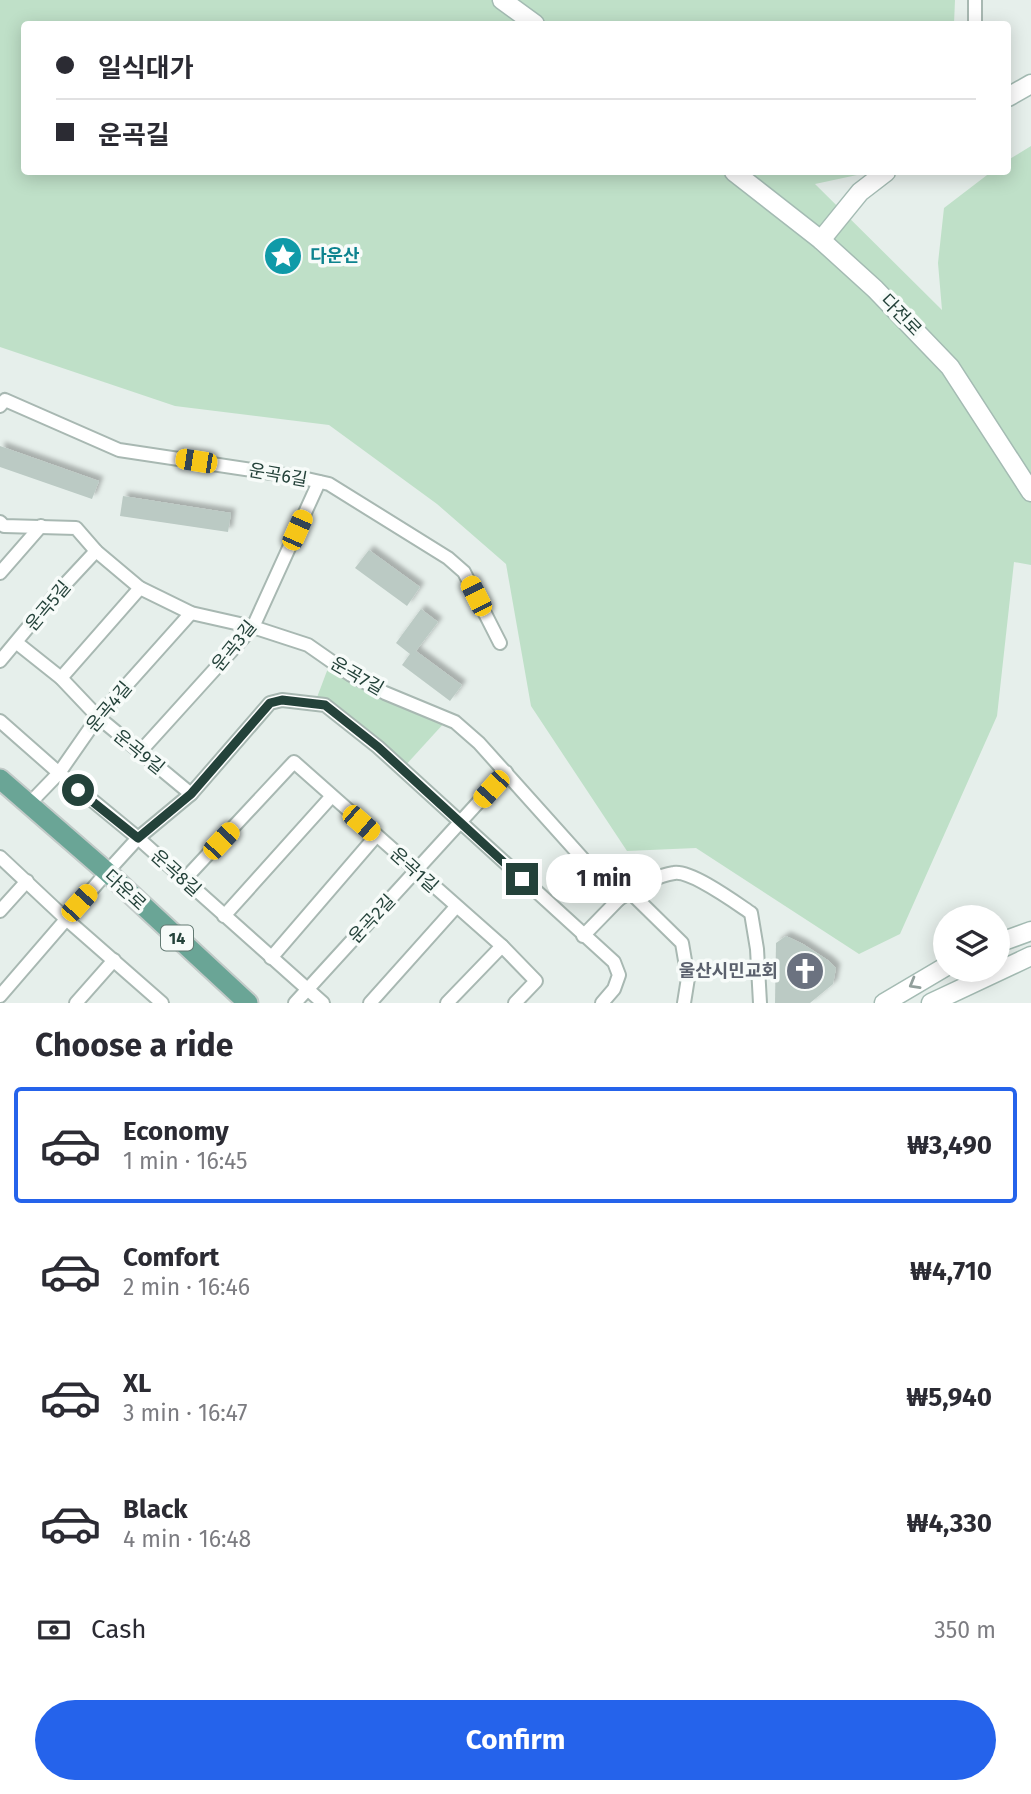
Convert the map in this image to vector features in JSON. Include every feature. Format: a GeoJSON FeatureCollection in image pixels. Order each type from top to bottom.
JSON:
{"type":"FeatureCollection","features":[{"type":"Feature","properties":{"kind":"main road"},"geometry":{"type":"LineString","coordinates":[[502,0],[531,21]]}},
{"type":"Feature","properties":{"kind":"main road"},"geometry":{"type":"LineString","coordinates":[[1011,95],[1031,84]]}},
{"type":"Feature","properties":{"kind":"main road","name":"다전로"},"geometry":{"type":"LineString","coordinates":[[738,175],[821,240],[876,289],[950,367],[1031,492]]}},
{"type":"Feature","properties":{"kind":"main road"},"geometry":{"type":"LineString","coordinates":[[821,240],[860,192],[882,175]]}},
{"type":"Feature","properties":{"kind":"main road","name":"다운로"},"geometry":{"type":"LineString","coordinates":[[0,779],[107,872],[248,1003]]}},
{"type":"Feature","properties":{"kind":"main road"},"geometry":{"type":"LineString","coordinates":[[1010,938],[1031,930]]}},
{"type":"Feature","properties":{"kind":"main road"},"geometry":{"type":"LineString","coordinates":[[931,1003],[1031,956]]}},
{"type":"Feature","properties":{"kind":"main road"},"geometry":{"type":"LineString","coordinates":[[884,1003],[933,974]]}},
{"type":"Feature","properties":{"kind":"street"},"geometry":{"type":"LineString","coordinates":[[975,0],[975,21]]}},
{"type":"Feature","properties":{"kind":"street","name":"운곡6길"},"geometry":{"type":"LineString","coordinates":[[0,406],[5,400],[119,450],[329,484],[449,558],[464,572],[500,643]]}},
{"type":"Feature","properties":{"kind":"street","name":"운곡3길"},"geometry":{"type":"LineString","coordinates":[[139,753],[253,627],[320,482]]}},
{"type":"Feature","properties":{"kind":"street","name":"운곡7길"},"geometry":{"type":"LineString","coordinates":[[0,522],[4,526],[76,528],[96,551],[140,588],[191,613],[253,627],[308,645],[351,675],[455,722],[479,743],[625,896],[682,943],[688,978],[684,1003]]}},
{"type":"Feature","properties":{"kind":"street"},"geometry":{"type":"LineString","coordinates":[[0,573],[41,526]]}},
{"type":"Feature","properties":{"kind":"street","name":"운곡5길"},"geometry":{"type":"LineString","coordinates":[[0,661],[96,551]]}},
{"type":"Feature","properties":{"kind":"street"},"geometry":{"type":"LineString","coordinates":[[61,678],[140,588]]}},
{"type":"Feature","properties":{"kind":"street","name":"운곡4길"},"geometry":{"type":"LineString","coordinates":[[29,803],[59,773],[98,718],[191,613]]}},
{"type":"Feature","properties":{"kind":"street","name":"운곡9길"},"geometry":{"type":"LineString","coordinates":[[17,643],[61,678],[98,718],[191,794]]}},
{"type":"Feature","properties":{"kind":"street"},"geometry":{"type":"LineString","coordinates":[[0,996],[65,918],[138,838],[191,794],[270,703],[282,700],[325,705],[378,747],[614,962],[619,975],[608,1001]]}},
{"type":"Feature","properties":{"kind":"street","name":"운곡8길"},"geometry":{"type":"LineString","coordinates":[[0,721],[138,838],[323,1003]]}},
{"type":"Feature","properties":{"kind":"street","name":"운곡1길"},"geometry":{"type":"LineString","coordinates":[[184,880],[294,762],[455,908],[502,946],[536,981],[515,1003]]}},
{"type":"Feature","properties":{"kind":"street","name":"운곡2길"},"geometry":{"type":"LineString","coordinates":[[295,1003],[506,772]]}},
{"type":"Feature","properties":{"kind":"street"},"geometry":{"type":"LineString","coordinates":[[224,916],[331,797]]}},
{"type":"Feature","properties":{"kind":"street"},"geometry":{"type":"LineString","coordinates":[[271,958],[376,836]]}},
{"type":"Feature","properties":{"kind":"street"},"geometry":{"type":"LineString","coordinates":[[0,857],[114,960],[154,1001]]}},
{"type":"Feature","properties":{"kind":"street"},"geometry":{"type":"LineString","coordinates":[[583,936],[625,896],[651,880],[677,872],[703,882],[751,913],[757,949],[760,1003]]}},
{"type":"Feature","properties":{"kind":"street"},"geometry":{"type":"LineString","coordinates":[[0,911],[27,881]]}},
{"type":"Feature","properties":{"kind":"street"},"geometry":{"type":"LineString","coordinates":[[370,1003],[455,908]]}},
{"type":"Feature","properties":{"kind":"street"},"geometry":{"type":"LineString","coordinates":[[447,1003],[502,946]]}},
{"type":"Feature","properties":{"kind":"street"},"geometry":{"type":"LineString","coordinates":[[76,1003],[114,960]]}},
{"type":"Feature","properties":{"kind":"green space"},"geometry":{"type":"Polygon","coordinates":[[[0,0],[955,0],[954,21],[21,21],[21,175],[857,175],[815,184],[942,310],[938,263],[944,208],[987,175],[1011,175],[1011,158],[1031,146],[1031,565],[1014,562],[997,716],[900,934],[859,954],[696,848],[627,851],[531,706],[506,564],[437,504],[329,425],[175,406],[0,347],[0,0]]]}},
{"type":"Feature","properties":{"kind":"green space"},"geometry":{"type":"Polygon","coordinates":[[[330,663],[445,722],[404,767],[316,700],[330,663]]]}},
{"type":"Feature","properties":{"kind":"building"},"geometry":{"type":"Polygon","coordinates":[[[0,446],[99,481],[92,499],[0,467],[0,446]]]}},
{"type":"Feature","properties":{"kind":"building"},"geometry":{"type":"Polygon","coordinates":[[[123,496],[231,513],[228,532],[120,516],[123,496]]]}},
{"type":"Feature","properties":{"kind":"building"},"geometry":{"type":"Polygon","coordinates":[[[369,550],[420,587],[407,606],[355,568],[369,550]]]}},
{"type":"Feature","properties":{"kind":"building"},"geometry":{"type":"Polygon","coordinates":[[[421,609],[438,622],[416,651],[462,685],[450,701],[402,665],[410,654],[396,643],[421,609]]]}},
{"type":"Feature","properties":{"kind":"building","name":"울산시민교회"},"geometry":{"type":"Polygon","coordinates":[[[786,936],[803,944],[836,968],[833,984],[810,1003],[775,1003],[776,943],[786,936]]]}},
{"type":"Feature","properties":{"kind":"place","name":"다운산"},"geometry":{"type":"Point","coordinates":[283,256]}},
{"type":"Feature","properties":{"kind":"place","name":"울산시민교회"},"geometry":{"type":"Point","coordinates":[805,971]}},
{"type":"Feature","properties":{"kind":"route"},"geometry":{"type":"LineString","coordinates":[[78,790],[138,838],[191,794],[270,703],[282,700],[325,705],[378,747],[522,879]]}}]}
